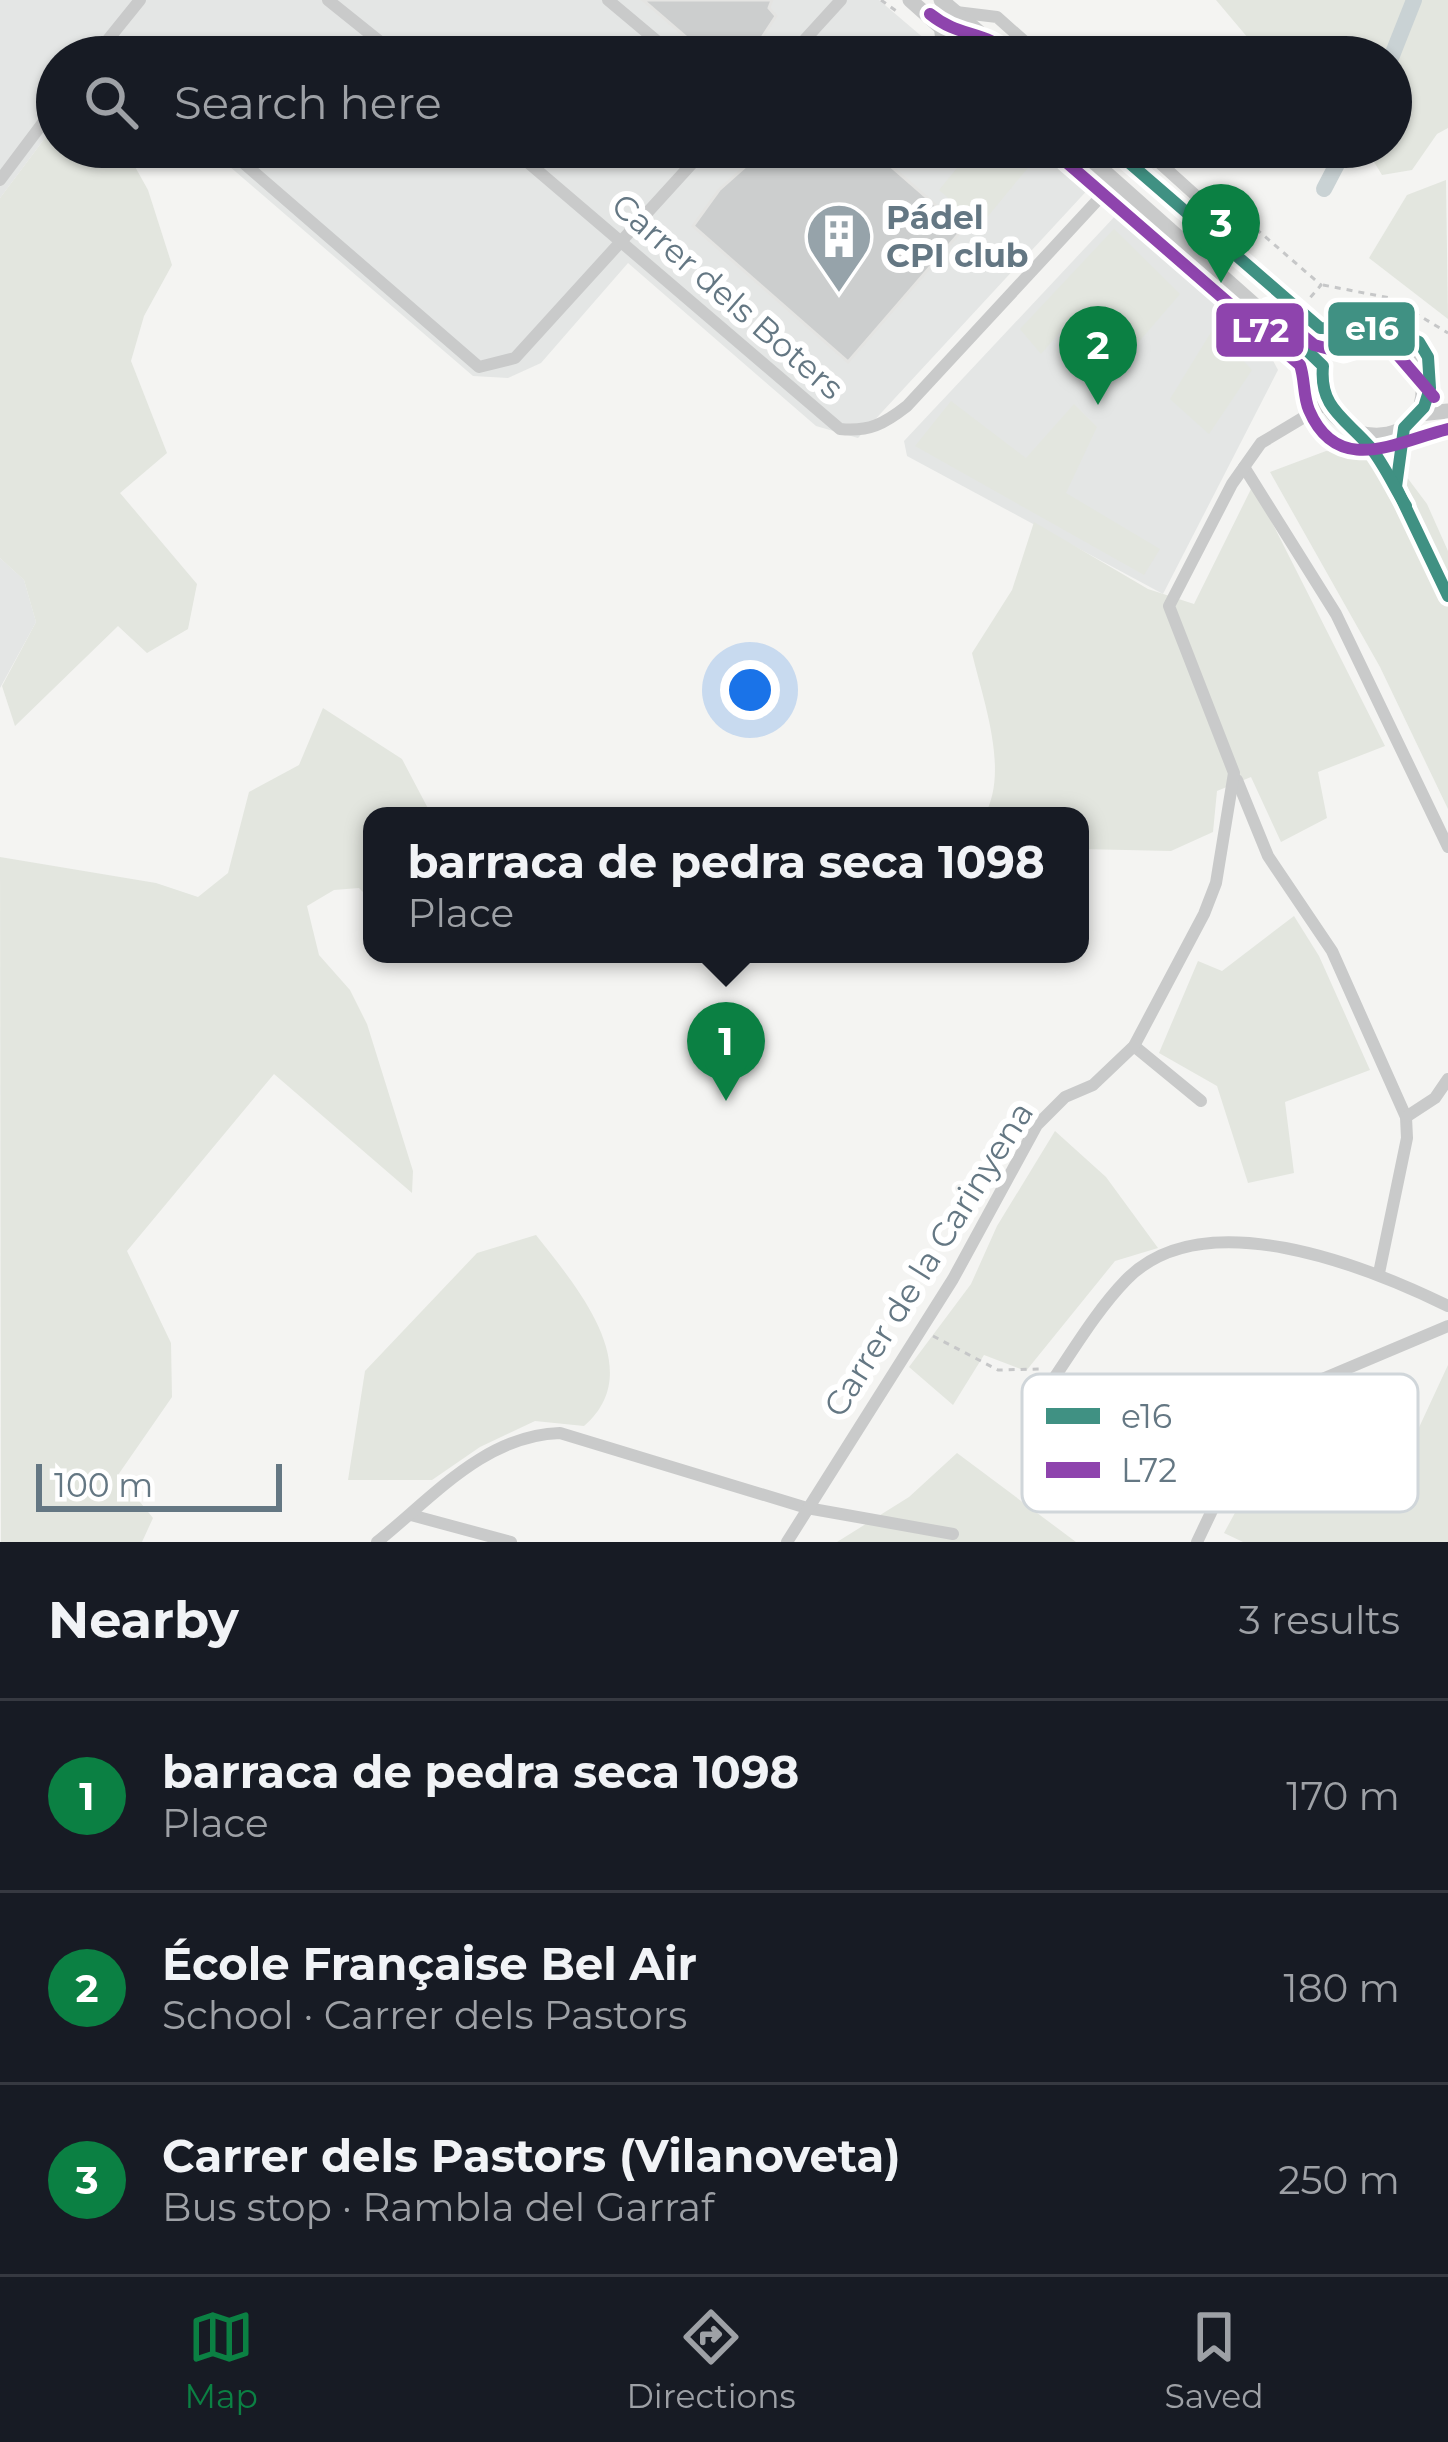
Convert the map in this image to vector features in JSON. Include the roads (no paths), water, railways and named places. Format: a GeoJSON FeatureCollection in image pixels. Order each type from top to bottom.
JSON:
{"type":"FeatureCollection","features":[{"type":"Feature","properties":{"kind":"street"},"geometry":{"type":"LineString","coordinates":[[110,36],[140,0]]}},
{"type":"Feature","properties":{"kind":"street"},"geometry":{"type":"LineString","coordinates":[[328,0],[373,36]]}},
{"type":"Feature","properties":{"kind":"street"},"geometry":{"type":"LineString","coordinates":[[608,0],[651,36]]}},
{"type":"Feature","properties":{"kind":"street"},"geometry":{"type":"LineString","coordinates":[[808,36],[841,0]]}},
{"type":"Feature","properties":{"kind":"street"},"geometry":{"type":"LineString","coordinates":[[910,0],[949,36]]}},
{"type":"Feature","properties":{"kind":"street"},"geometry":{"type":"LineString","coordinates":[[941,0],[984,36]]}},
{"type":"Feature","properties":{"kind":"street"},"geometry":{"type":"LineString","coordinates":[[956,12],[997,16],[1019,36]]}},
{"type":"Feature","properties":{"kind":"street"},"geometry":{"type":"LineString","coordinates":[[940,28],[941,36]]}},
{"type":"Feature","properties":{"kind":"street"},"geometry":{"type":"LineString","coordinates":[[0,180],[36,132]]}},
{"type":"Feature","properties":{"kind":"street"},"geometry":{"type":"LineString","coordinates":[[249,168],[479,367],[498,366],[515,358],[688,168]]}},
{"type":"Feature","properties":{"kind":"street","name":"Carrer dels Boters"},"geometry":{"type":"LineString","coordinates":[[536,168],[624,239],[839,429],[858,430],[882,426],[907,406],[1106,191]]}},
{"type":"Feature","properties":{"kind":"street"},"geometry":{"type":"LineString","coordinates":[[1079,168],[1153,229],[1170,227]]}},
{"type":"Feature","properties":{"kind":"street"},"geometry":{"type":"LineString","coordinates":[[1101,168],[1318,359],[1326,404],[1355,432],[1396,487],[1448,596]]}},
{"type":"Feature","properties":{"kind":"street"},"geometry":{"type":"LineString","coordinates":[[1135,168],[1320,328],[1345,334]]}},
{"type":"Feature","properties":{"kind":"street"},"geometry":{"type":"LineString","coordinates":[[1165,168],[1235,231],[1243,262]]}},
{"type":"Feature","properties":{"kind":"street"},"geometry":{"type":"LineString","coordinates":[[1318,359],[1345,334],[1372,325],[1394,328],[1418,344],[1430,370],[1448,385]]}},
{"type":"Feature","properties":{"kind":"street"},"geometry":{"type":"LineString","coordinates":[[1355,432],[1380,436],[1404,428],[1420,414],[1429,397],[1430,370]]}},
{"type":"Feature","properties":{"kind":"street"},"geometry":{"type":"LineString","coordinates":[[1326,404],[1262,443],[1244,467],[1169,606],[1268,856],[1332,951],[1406,1117],[1407,1138],[1379,1273]]}},
{"type":"Feature","properties":{"kind":"street"},"geometry":{"type":"LineString","coordinates":[[1420,414],[1448,411]]}},
{"type":"Feature","properties":{"kind":"street"},"geometry":{"type":"LineString","coordinates":[[1396,487],[1404,428]]}},
{"type":"Feature","properties":{"kind":"street"},"geometry":{"type":"LineString","coordinates":[[1244,467],[1336,614],[1448,847]]}},
{"type":"Feature","properties":{"kind":"street","name":"Carrer de la Carinyena"},"geometry":{"type":"LineString","coordinates":[[788,1542],[922,1330],[1037,1125],[1065,1097],[1093,1085],[1134,1046],[1216,883],[1234,773]]}},
{"type":"Feature","properties":{"kind":"street"},"geometry":{"type":"LineString","coordinates":[[1134,1046],[1201,1101]]}},
{"type":"Feature","properties":{"kind":"street"},"geometry":{"type":"LineString","coordinates":[[1406,1117],[1435,1098],[1448,1079]]}},
{"type":"Feature","properties":{"kind":"street"},"geometry":{"type":"LineString","coordinates":[[1057,1374],[1126,1279],[1160,1256],[1238,1240],[1379,1273],[1448,1306]]}},
{"type":"Feature","properties":{"kind":"street"},"geometry":{"type":"LineString","coordinates":[[1334,1374],[1448,1326]]}},
{"type":"Feature","properties":{"kind":"street"},"geometry":{"type":"LineString","coordinates":[[376,1542],[485,1454],[524,1434],[560,1433],[807,1508],[953,1534]]}},
{"type":"Feature","properties":{"kind":"street"},"geometry":{"type":"LineString","coordinates":[[1197,1542],[1211,1512]]}},
{"type":"Feature","properties":{"kind":"street"},"geometry":{"type":"LineString","coordinates":[[410,1515],[512,1542]]}},
{"type":"Feature","properties":{"kind":"waterway"},"geometry":{"type":"LineString","coordinates":[[1400,36],[1414,0]]}},
{"type":"Feature","properties":{"kind":"waterway"},"geometry":{"type":"LineString","coordinates":[[1324,189],[1335,168]]}},
{"type":"Feature","properties":{"kind":"place","name":"Carrer dels Pastors (Vilanoveta)"},"geometry":{"type":"Point","coordinates":[1221,283]}},
{"type":"Feature","properties":{"kind":"place","name":"Pádel CPI club"},"geometry":{"type":"Point","coordinates":[839,295]}},
{"type":"Feature","properties":{"kind":"place","name":"École Française Bel Air"},"geometry":{"type":"Point","coordinates":[1098,405]}},
{"type":"Feature","properties":{"kind":"place","name":"barraca de pedra seca 1098"},"geometry":{"type":"Point","coordinates":[726,1101]}}]}
